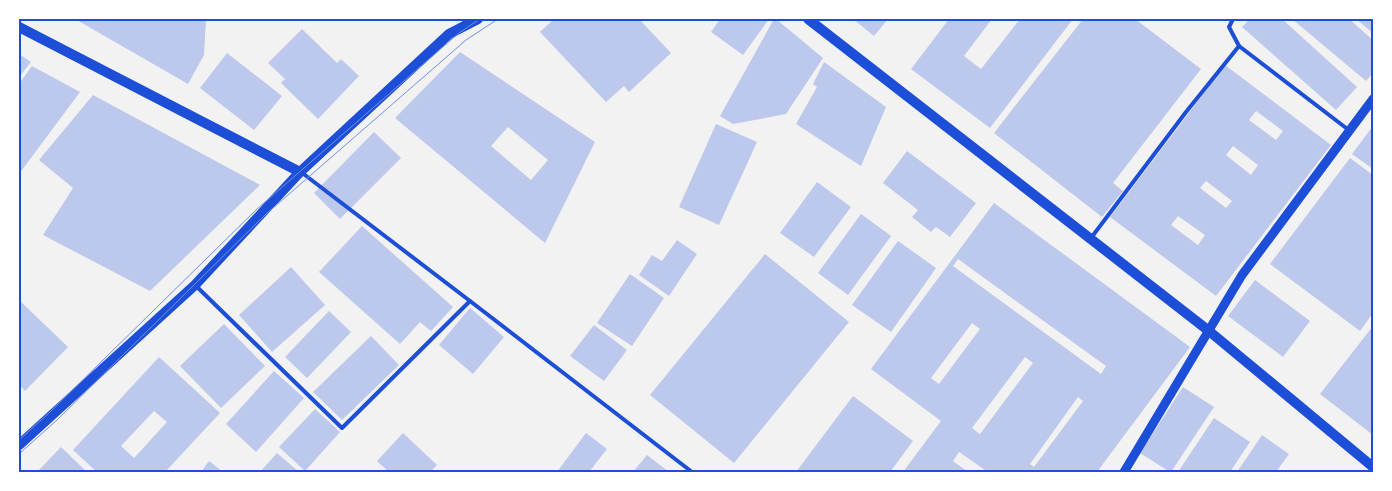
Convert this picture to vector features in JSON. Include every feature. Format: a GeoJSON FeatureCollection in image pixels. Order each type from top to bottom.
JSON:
{"type":"FeatureCollection","features":[{"type":"Feature","properties":{"kind":"main road"},"geometry":{"type":"LineString","coordinates":[[19,445],[195,285],[300,172],[449,34],[478,19]]}},
{"type":"Feature","properties":{"kind":"main road"},"geometry":{"type":"LineString","coordinates":[[808,19],[1209,331],[1373,467]]}},
{"type":"Feature","properties":{"kind":"main road"},"geometry":{"type":"LineString","coordinates":[[19,27],[300,172]]}},
{"type":"Feature","properties":{"kind":"street"},"geometry":{"type":"LineString","coordinates":[[1124,472],[1242,275],[1373,99]]}},
{"type":"Feature","properties":{"kind":"lane"},"geometry":{"type":"LineString","coordinates":[[1233,19],[1229,27],[1239,46],[1350,132]]}},
{"type":"Feature","properties":{"kind":"lane"},"geometry":{"type":"LineString","coordinates":[[1090,239],[1186,112],[1239,46]]}},
{"type":"Feature","properties":{"kind":"lane"},"geometry":{"type":"LineString","coordinates":[[300,172],[692,472]]}},
{"type":"Feature","properties":{"kind":"lane"},"geometry":{"type":"LineString","coordinates":[[195,285],[342,428],[470,302]]}},
{"type":"Feature","properties":{"kind":"building"},"geometry":{"type":"Polygon","coordinates":[[[75,19],[206,19],[204,55],[188,84],[75,19]]]}},
{"type":"Feature","properties":{"kind":"building"},"geometry":{"type":"Polygon","coordinates":[[[554,19],[639,19],[671,53],[629,92],[624,86],[606,102],[540,32],[554,19]]]}},
{"type":"Feature","properties":{"kind":"building"},"geometry":{"type":"Polygon","coordinates":[[[720,19],[769,19],[743,55],[711,32],[720,19]]]}},
{"type":"Feature","properties":{"kind":"building"},"geometry":{"type":"Polygon","coordinates":[[[774,19],[823,58],[786,114],[733,124],[720,116],[774,19]]]}},
{"type":"Feature","properties":{"kind":"building"},"geometry":{"type":"Polygon","coordinates":[[[853,19],[888,19],[874,36],[853,19]]]}},
{"type":"Feature","properties":{"kind":"building"},"geometry":{"type":"Polygon","coordinates":[[[949,19],[992,19],[964,56],[981,69],[1020,19],[1073,19],[990,128],[911,69],[949,19]]]}},
{"type":"Feature","properties":{"kind":"building"},"geometry":{"type":"Polygon","coordinates":[[[1083,19],[1135,19],[1201,69],[1113,183],[1123,191],[1102,217],[994,133],[1083,19]]]}},
{"type":"Feature","properties":{"kind":"building"},"geometry":{"type":"Polygon","coordinates":[[[1250,19],[1282,19],[1357,87],[1336,110],[1242,27],[1250,19]]]}},
{"type":"Feature","properties":{"kind":"building"},"geometry":{"type":"Polygon","coordinates":[[[1292,19],[1349,19],[1373,40],[1373,73],[1366,81],[1292,19]]]}},
{"type":"Feature","properties":{"kind":"building"},"geometry":{"type":"Polygon","coordinates":[[[1356,19],[1373,19],[1373,33],[1356,19]]]}},
{"type":"Feature","properties":{"kind":"building"},"geometry":{"type":"Polygon","coordinates":[[[302,29],[337,63],[341,59],[359,76],[318,119],[281,83],[285,79],[268,63],[302,29]]]}},
{"type":"Feature","properties":{"kind":"building"},"geometry":{"type":"Polygon","coordinates":[[[460,52],[595,142],[545,243],[395,118],[460,52]],[[508,127],[491,146],[531,180],[548,160],[508,127]]]}},
{"type":"Feature","properties":{"kind":"building"},"geometry":{"type":"Polygon","coordinates":[[[227,53],[282,96],[254,130],[200,88],[227,53]]]}},
{"type":"Feature","properties":{"kind":"building"},"geometry":{"type":"Polygon","coordinates":[[[19,54],[31,62],[19,77],[19,54]]]}},
{"type":"Feature","properties":{"kind":"building"},"geometry":{"type":"Polygon","coordinates":[[[824,62],[886,107],[861,166],[796,124],[817,87],[813,84],[824,62]]]}},
{"type":"Feature","properties":{"kind":"building"},"geometry":{"type":"Polygon","coordinates":[[[1225,65],[1331,145],[1216,296],[1110,217],[1225,65]],[[1256,111],[1249,120],[1276,140],[1283,131],[1256,111]],[[1233,146],[1226,155],[1251,175],[1258,165],[1233,146]],[[1206,181],[1200,188],[1226,208],[1232,201],[1206,181]],[[1178,216],[1171,225],[1198,245],[1205,235],[1178,216]]]}},
{"type":"Feature","properties":{"kind":"building"},"geometry":{"type":"Polygon","coordinates":[[[32,66],[80,92],[19,174],[19,84],[32,66]]]}},
{"type":"Feature","properties":{"kind":"building"},"geometry":{"type":"Polygon","coordinates":[[[93,95],[260,185],[150,291],[43,235],[73,188],[39,160],[93,95]]]}},
{"type":"Feature","properties":{"kind":"building"},"geometry":{"type":"Polygon","coordinates":[[[716,124],[757,142],[719,225],[679,207],[716,124]]]}},
{"type":"Feature","properties":{"kind":"building"},"geometry":{"type":"Polygon","coordinates":[[[1373,126],[1373,169],[1352,154],[1373,126]]]}},
{"type":"Feature","properties":{"kind":"building"},"geometry":{"type":"Polygon","coordinates":[[[374,132],[401,158],[340,219],[314,193],[374,132]]]}},
{"type":"Feature","properties":{"kind":"building"},"geometry":{"type":"Polygon","coordinates":[[[907,151],[976,203],[950,237],[936,227],[931,232],[912,217],[918,210],[883,183],[907,151]]]}},
{"type":"Feature","properties":{"kind":"building"},"geometry":{"type":"Polygon","coordinates":[[[1350,158],[1373,175],[1373,313],[1360,331],[1270,264],[1350,158]]]}},
{"type":"Feature","properties":{"kind":"building"},"geometry":{"type":"Polygon","coordinates":[[[817,182],[851,207],[814,257],[780,233],[817,182]]]}},
{"type":"Feature","properties":{"kind":"building"},"geometry":{"type":"Polygon","coordinates":[[[994,203],[1190,347],[1097,472],[988,472],[959,452],[953,461],[968,472],[903,472],[941,421],[871,369],[994,203]],[[958,259],[953,266],[1101,374],[1106,366],[958,259]],[[972,323],[931,378],[939,384],[980,329],[972,323]],[[1025,357],[972,428],[980,434],[1033,363],[1025,357]],[[1078,397],[1030,464],[1034,467],[1083,401],[1078,397]]]}},
{"type":"Feature","properties":{"kind":"building"},"geometry":{"type":"Polygon","coordinates":[[[861,214],[891,236],[848,295],[818,273],[861,214]]]}},
{"type":"Feature","properties":{"kind":"building"},"geometry":{"type":"Polygon","coordinates":[[[362,226],[453,307],[431,331],[420,322],[400,344],[319,272],[362,226]]]}},
{"type":"Feature","properties":{"kind":"building"},"geometry":{"type":"Polygon","coordinates":[[[677,240],[697,254],[669,296],[639,275],[652,255],[662,261],[677,240]]]}},
{"type":"Feature","properties":{"kind":"building"},"geometry":{"type":"Polygon","coordinates":[[[898,241],[936,268],[891,332],[852,305],[898,241]]]}},
{"type":"Feature","properties":{"kind":"building"},"geometry":{"type":"Polygon","coordinates":[[[765,254],[849,322],[734,463],[650,395],[765,254]]]}},
{"type":"Feature","properties":{"kind":"building"},"geometry":{"type":"Polygon","coordinates":[[[291,267],[325,305],[272,352],[239,315],[291,267]]]}},
{"type":"Feature","properties":{"kind":"building"},"geometry":{"type":"Polygon","coordinates":[[[630,274],[664,298],[632,346],[597,323],[630,274]]]}},
{"type":"Feature","properties":{"kind":"building"},"geometry":{"type":"Polygon","coordinates":[[[1255,280],[1310,321],[1283,357],[1228,316],[1255,280]]]}},
{"type":"Feature","properties":{"kind":"building"},"geometry":{"type":"Polygon","coordinates":[[[19,300],[68,347],[25,391],[19,384],[19,300]]]}},
{"type":"Feature","properties":{"kind":"building"},"geometry":{"type":"Polygon","coordinates":[[[470,308],[504,337],[473,374],[439,345],[470,308]]]}},
{"type":"Feature","properties":{"kind":"building"},"geometry":{"type":"Polygon","coordinates":[[[329,311],[351,332],[307,378],[285,357],[329,311]]]}},
{"type":"Feature","properties":{"kind":"building"},"geometry":{"type":"Polygon","coordinates":[[[224,324],[265,366],[221,408],[180,366],[224,324]]]}},
{"type":"Feature","properties":{"kind":"building"},"geometry":{"type":"Polygon","coordinates":[[[594,325],[627,350],[604,381],[570,356],[594,325]]]}},
{"type":"Feature","properties":{"kind":"building"},"geometry":{"type":"Polygon","coordinates":[[[1373,326],[1373,435],[1320,394],[1373,326]]]}},
{"type":"Feature","properties":{"kind":"building"},"geometry":{"type":"Polygon","coordinates":[[[371,336],[399,365],[342,420],[313,392],[371,336]]]}},
{"type":"Feature","properties":{"kind":"building"},"geometry":{"type":"Polygon","coordinates":[[[159,357],[220,413],[167,472],[97,472],[73,450],[159,357]],[[154,411],[121,446],[134,458],[167,422],[154,411]]]}},
{"type":"Feature","properties":{"kind":"building"},"geometry":{"type":"Polygon","coordinates":[[[274,371],[304,398],[256,452],[226,424],[274,371]]]}},
{"type":"Feature","properties":{"kind":"building"},"geometry":{"type":"Polygon","coordinates":[[[1183,387],[1214,407],[1170,472],[1140,453],[1183,387]]]}},
{"type":"Feature","properties":{"kind":"building"},"geometry":{"type":"Polygon","coordinates":[[[853,396],[913,441],[890,472],[796,472],[853,396]]]}},
{"type":"Feature","properties":{"kind":"building"},"geometry":{"type":"Polygon","coordinates":[[[315,409],[340,432],[305,471],[279,447],[315,409]]]}},
{"type":"Feature","properties":{"kind":"building"},"geometry":{"type":"Polygon","coordinates":[[[1214,418],[1250,442],[1230,472],[1178,472],[1214,418]]]}},
{"type":"Feature","properties":{"kind":"building"},"geometry":{"type":"Polygon","coordinates":[[[403,433],[437,465],[430,472],[389,472],[377,461],[403,433]]]}},
{"type":"Feature","properties":{"kind":"building"},"geometry":{"type":"Polygon","coordinates":[[[586,433],[607,449],[589,472],[557,472],[586,433]]]}},
{"type":"Feature","properties":{"kind":"building"},"geometry":{"type":"Polygon","coordinates":[[[1262,435],[1289,454],[1276,472],[1237,472],[1262,435]]]}},
{"type":"Feature","properties":{"kind":"building"},"geometry":{"type":"Polygon","coordinates":[[[61,447],[87,472],[37,472],[61,447]]]}},
{"type":"Feature","properties":{"kind":"building"},"geometry":{"type":"Polygon","coordinates":[[[277,453],[299,472],[260,472],[277,453]]]}},
{"type":"Feature","properties":{"kind":"building"},"geometry":{"type":"Polygon","coordinates":[[[647,455],[669,472],[633,472],[647,455]]]}},
{"type":"Feature","properties":{"kind":"building"},"geometry":{"type":"Polygon","coordinates":[[[209,461],[223,472],[201,472],[209,461]]]}},
{"type":"Feature","properties":{"kind":"tram line"},"geometry":{"type":"LineString","coordinates":[[19,440],[257,209],[459,33],[480,19]]}},
{"type":"Feature","properties":{"kind":"tram line"},"geometry":{"type":"LineString","coordinates":[[19,454],[57,420],[265,215],[466,40],[498,19]]}}]}
